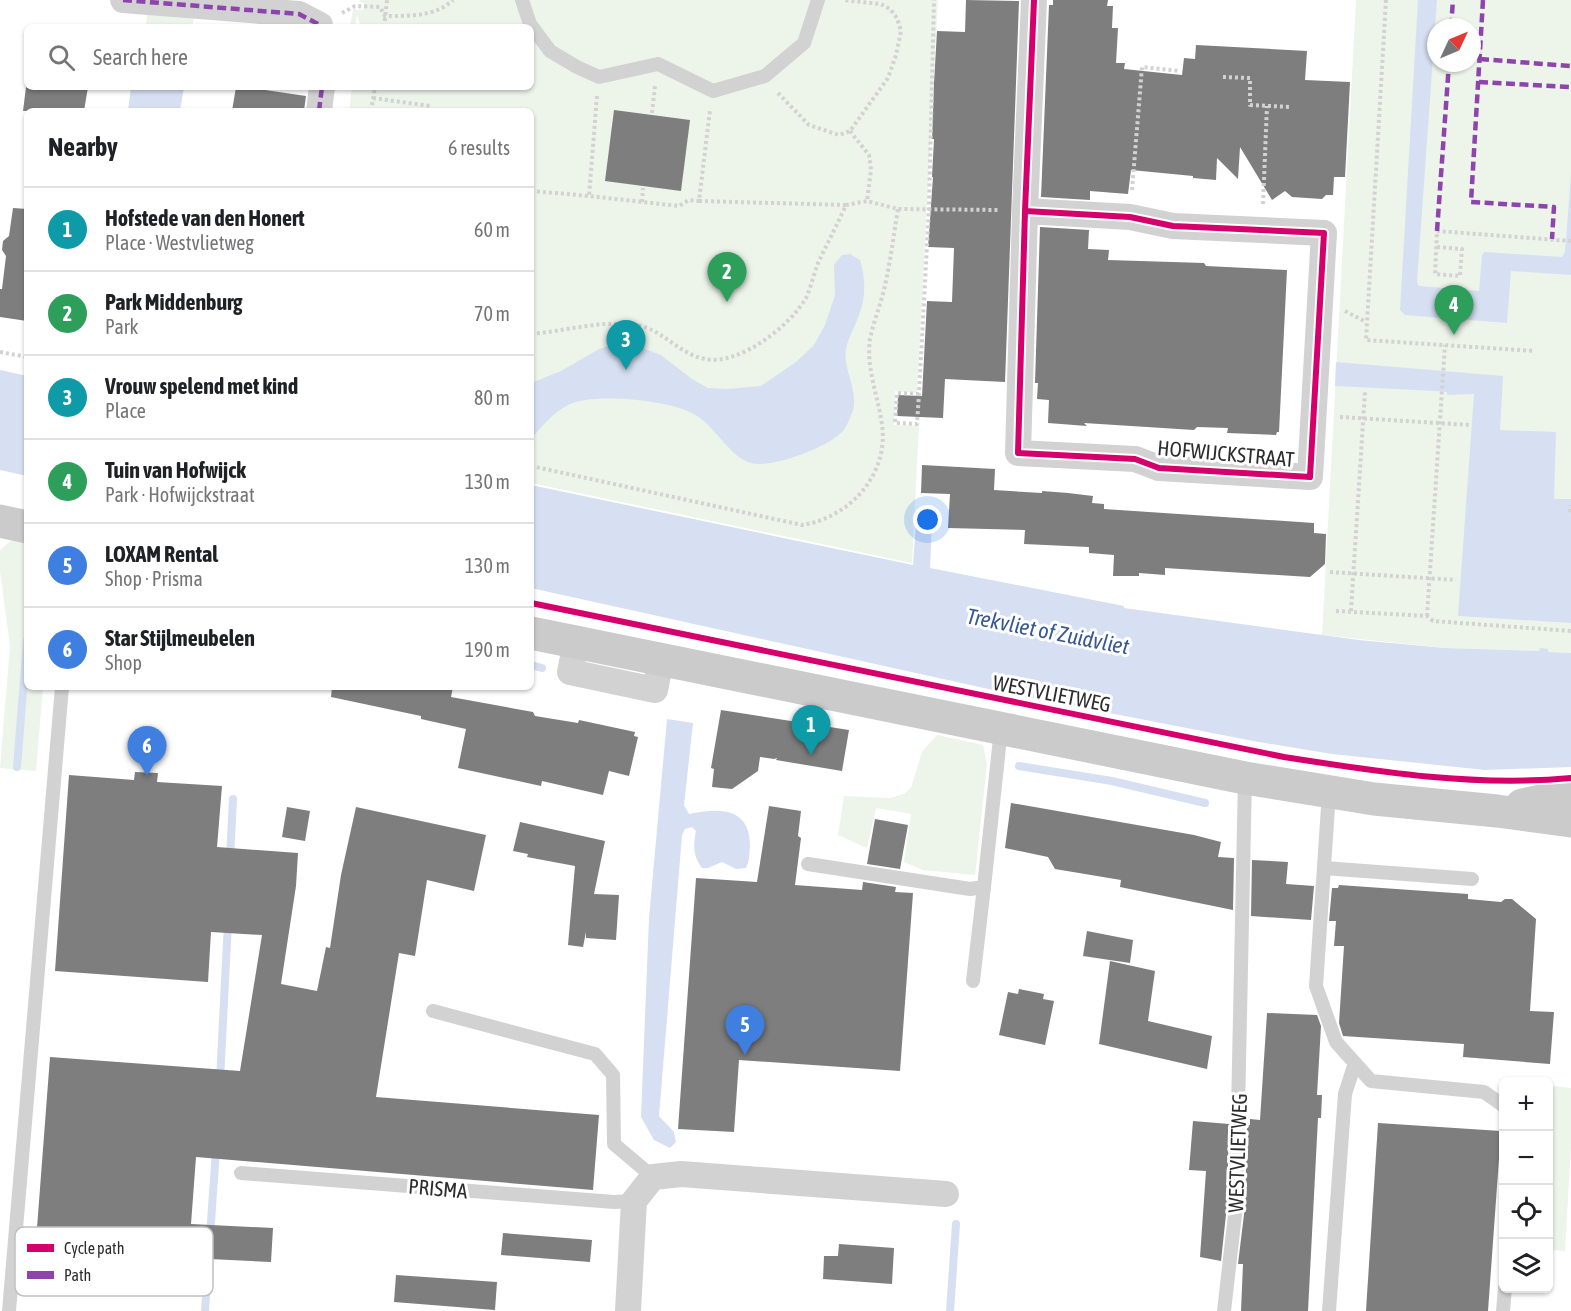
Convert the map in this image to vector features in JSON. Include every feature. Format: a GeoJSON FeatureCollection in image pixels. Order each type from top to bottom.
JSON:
{"type":"FeatureCollection","features":[{"type":"Feature","properties":{"kind":"street"},"geometry":{"type":"LineString","coordinates":[[123,0],[298,14],[320,24]]}},
{"type":"Feature","properties":{"kind":"street","name":"HOFWIJCKSTRAAT"},"geometry":{"type":"LineString","coordinates":[[1025,211],[1130,217],[1173,226],[1324,233],[1310,477],[1159,468],[1135,459],[1018,453],[1025,211],[1034,0]]}},
{"type":"Feature","properties":{"kind":"street"},"geometry":{"type":"LineString","coordinates":[[319,108],[322,90]]}},
{"type":"Feature","properties":{"kind":"street"},"geometry":{"type":"LineString","coordinates":[[0,521],[24,526]]}},
{"type":"Feature","properties":{"kind":"street"},"geometry":{"type":"LineString","coordinates":[[534,634],[1245,778],[1374,799],[1571,821]]}},
{"type":"Feature","properties":{"kind":"street"},"geometry":{"type":"LineString","coordinates":[[1497,811],[1554,798],[1571,797]]}},
{"type":"Feature","properties":{"kind":"street"},"geometry":{"type":"LineString","coordinates":[[628,1311],[634,1201],[653,1177],[681,1174],[946,1194]]}},
{"type":"Feature","properties":{"kind":"lane"},"geometry":{"type":"LineString","coordinates":[[522,0],[530,24]]}},
{"type":"Feature","properties":{"kind":"lane"},"geometry":{"type":"LineString","coordinates":[[534,29],[550,51],[599,77],[658,64],[713,92],[765,76],[804,43],[818,0]]}},
{"type":"Feature","properties":{"kind":"lane"},"geometry":{"type":"LineString","coordinates":[[16,1227],[62,690]]}},
{"type":"Feature","properties":{"kind":"lane"},"geometry":{"type":"LineString","coordinates":[[973,981],[1001,728]]}},
{"type":"Feature","properties":{"kind":"lane","name":"WESTVLIETWEG"},"geometry":{"type":"LineString","coordinates":[[1224,1311],[1236,1206],[1245,778]]}},
{"type":"Feature","properties":{"kind":"lane"},"geometry":{"type":"LineString","coordinates":[[1329,792],[1316,986],[1336,1042],[1371,1081],[1484,1092],[1499,1103]]}},
{"type":"Feature","properties":{"kind":"lane"},"geometry":{"type":"LineString","coordinates":[[808,864],[970,889],[984,887]]}},
{"type":"Feature","properties":{"kind":"lane"},"geometry":{"type":"LineString","coordinates":[[1324,868],[1472,879]]}},
{"type":"Feature","properties":{"kind":"lane"},"geometry":{"type":"LineString","coordinates":[[434,1011],[594,1054],[613,1075],[614,1144],[653,1177]]}},
{"type":"Feature","properties":{"kind":"lane"},"geometry":{"type":"LineString","coordinates":[[1329,1311],[1345,1094],[1355,1063]]}},
{"type":"Feature","properties":{"kind":"lane","name":"PRISMA"},"geometry":{"type":"LineString","coordinates":[[241,1173],[614,1202],[634,1201]]}},
{"type":"Feature","properties":{"kind":"lane"},"geometry":{"type":"LineString","coordinates":[[9,1311],[15,1240]]}},
{"type":"Feature","properties":{"kind":"lane"},"geometry":{"type":"LineString","coordinates":[[1503,1311],[1504,1293]]}},
{"type":"Feature","properties":{"kind":"path"},"geometry":{"type":"LineString","coordinates":[[385,24],[387,0]]}},
{"type":"Feature","properties":{"kind":"path"},"geometry":{"type":"LineString","coordinates":[[386,16],[435,12],[453,0]]}},
{"type":"Feature","properties":{"kind":"path"},"geometry":{"type":"LineString","coordinates":[[765,76],[785,101],[809,124],[839,135],[850,131],[888,78],[901,31],[897,18],[890,9],[881,4],[843,0]]}},
{"type":"Feature","properties":{"kind":"path"},"geometry":{"type":"LineString","coordinates":[[919,394],[897,393],[896,423],[917,424],[919,394],[928,208],[934,0]]}},
{"type":"Feature","properties":{"kind":"path"},"geometry":{"type":"LineString","coordinates":[[1386,0],[1366,340],[1535,351]]}},
{"type":"Feature","properties":{"kind":"path"},"geometry":{"type":"LineString","coordinates":[[355,6],[380,7],[386,16]]}},
{"type":"Feature","properties":{"kind":"path"},"geometry":{"type":"LineString","coordinates":[[1130,217],[1142,67],[1180,71]]}},
{"type":"Feature","properties":{"kind":"path"},"geometry":{"type":"LineString","coordinates":[[589,196],[599,77]]}},
{"type":"Feature","properties":{"kind":"path"},"geometry":{"type":"LineString","coordinates":[[1223,77],[1250,78],[1250,105],[1291,107]]}},
{"type":"Feature","properties":{"kind":"path"},"geometry":{"type":"LineString","coordinates":[[371,108],[374,90]]}},
{"type":"Feature","properties":{"kind":"path"},"geometry":{"type":"LineString","coordinates":[[652,113],[655,90]]}},
{"type":"Feature","properties":{"kind":"path"},"geometry":{"type":"LineString","coordinates":[[699,201],[713,92]]}},
{"type":"Feature","properties":{"kind":"path"},"geometry":{"type":"LineString","coordinates":[[373,98],[430,106],[430,108]]}},
{"type":"Feature","properties":{"kind":"path"},"geometry":{"type":"LineString","coordinates":[[1262,230],[1267,106]]}},
{"type":"Feature","properties":{"kind":"path"},"geometry":{"type":"LineString","coordinates":[[850,131],[869,155],[871,170],[867,201]]}},
{"type":"Feature","properties":{"kind":"path"},"geometry":{"type":"LineString","coordinates":[[642,202],[643,188]]}},
{"type":"Feature","properties":{"kind":"path"},"geometry":{"type":"LineString","coordinates":[[534,191],[679,206],[689,200],[846,205],[867,201],[898,209],[1025,211]]}},
{"type":"Feature","properties":{"kind":"path"},"geometry":{"type":"LineString","coordinates":[[534,334],[620,324],[649,328],[696,357],[721,360],[745,351],[773,333],[805,298],[846,205]]}},
{"type":"Feature","properties":{"kind":"path"},"geometry":{"type":"LineString","coordinates":[[534,467],[802,525],[818,522],[844,509],[860,495],[875,471],[882,449],[882,426],[869,361],[870,338],[886,280],[898,209]]}},
{"type":"Feature","properties":{"kind":"path"},"geometry":{"type":"LineString","coordinates":[[1437,247],[1462,249],[1460,276],[1435,274],[1437,231],[1571,241]]}},
{"type":"Feature","properties":{"kind":"path"},"geometry":{"type":"LineString","coordinates":[[1339,309],[1366,321]]}},
{"type":"Feature","properties":{"kind":"path"},"geometry":{"type":"LineString","coordinates":[[1427,616],[1445,345]]}},
{"type":"Feature","properties":{"kind":"path"},"geometry":{"type":"LineString","coordinates":[[0,351],[24,356]]}},
{"type":"Feature","properties":{"kind":"path"},"geometry":{"type":"LineString","coordinates":[[1351,611],[1365,391]]}},
{"type":"Feature","properties":{"kind":"path"},"geometry":{"type":"LineString","coordinates":[[1339,417],[1471,425]]}},
{"type":"Feature","properties":{"kind":"path"},"geometry":{"type":"LineString","coordinates":[[1570,512],[1571,505]]}},
{"type":"Feature","properties":{"kind":"path"},"geometry":{"type":"LineString","coordinates":[[1330,572],[1456,580]]}},
{"type":"Feature","properties":{"kind":"path"},"geometry":{"type":"LineString","coordinates":[[1336,611],[1427,616],[1433,621],[1571,631]]}},
{"type":"Feature","properties":{"kind":"shaded area"},"geometry":{"type":"Polygon","coordinates":[[[360,0],[938,0],[917,393],[895,391],[894,425],[919,426],[912,563],[534,484],[534,108],[349,108],[352,90],[534,90],[534,24],[360,24],[357,15],[356,24],[350,24],[353,9],[363,10],[364,3],[360,0]]]}},
{"type":"Feature","properties":{"kind":"shaded area"},"geometry":{"type":"Polygon","coordinates":[[[1356,0],[1571,0],[1571,653],[1548,652],[1540,649],[1540,651],[1445,648],[1322,635],[1356,0]]]}},
{"type":"Feature","properties":{"kind":"shaded area"},"geometry":{"type":"Polygon","coordinates":[[[147,13],[194,16],[193,24],[146,24],[147,13]]]}},
{"type":"Feature","properties":{"kind":"shaded area"},"geometry":{"type":"Polygon","coordinates":[[[13,539],[24,541],[24,690],[43,690],[36,771],[0,768],[10,646],[0,571],[0,550],[13,539]]]}},
{"type":"Feature","properties":{"kind":"shaded area"},"geometry":{"type":"Polygon","coordinates":[[[937,735],[983,745],[987,764],[975,875],[923,870],[904,862],[911,814],[876,808],[867,848],[838,835],[844,796],[890,798],[904,794],[911,788],[922,752],[937,735]]]}},
{"type":"Feature","properties":{"kind":"shaded area"},"geometry":{"type":"Polygon","coordinates":[[[1553,1086],[1571,1088],[1571,1148],[1565,1251],[1553,1250],[1553,1086]]]}},
{"type":"Feature","properties":{"kind":"water"},"geometry":{"type":"Polygon","coordinates":[[[1418,0],[1437,0],[1436,18],[1427,18],[1427,72],[1432,72],[1417,282],[1419,286],[1479,291],[1484,252],[1562,257],[1565,252],[1571,174],[1571,275],[1511,271],[1507,323],[1405,315],[1400,310],[1418,0]]]}},
{"type":"Feature","properties":{"kind":"water"},"geometry":{"type":"Polygon","coordinates":[[[131,90],[184,90],[180,108],[128,108],[131,90]]]}},
{"type":"Feature","properties":{"kind":"water"},"geometry":{"type":"Polygon","coordinates":[[[850,254],[860,260],[864,296],[845,355],[853,391],[852,412],[843,431],[826,444],[785,460],[772,463],[751,463],[730,449],[704,421],[686,410],[653,402],[614,399],[595,399],[568,405],[553,416],[534,436],[534,382],[561,371],[599,349],[615,344],[643,348],[661,355],[692,379],[708,388],[761,386],[796,362],[814,345],[825,325],[835,295],[834,265],[842,255],[850,254]]]}},
{"type":"Feature","properties":{"kind":"water"},"geometry":{"type":"Polygon","coordinates":[[[1336,362],[1503,376],[1500,430],[1556,432],[1554,499],[1571,499],[1571,623],[1458,616],[1474,394],[1447,395],[1447,392],[1436,391],[1335,386],[1336,362]]]}},
{"type":"Feature","properties":{"kind":"water"},"geometry":{"type":"Polygon","coordinates":[[[0,370],[24,375],[24,475],[0,470],[0,370]]]}},
{"type":"Feature","properties":{"kind":"water","name":"Trekvliet of Zuidvliet"},"geometry":{"type":"Polygon","coordinates":[[[534,486],[913,565],[916,522],[932,523],[930,568],[1124,606],[1124,608],[1359,640],[1445,648],[1539,651],[1540,648],[1548,649],[1548,652],[1571,653],[1571,767],[1485,770],[1332,754],[1253,741],[1002,692],[534,589],[534,486]]]}},
{"type":"Feature","properties":{"kind":"water"},"geometry":{"type":"Polygon","coordinates":[[[667,719],[693,723],[684,805],[689,814],[721,811],[738,817],[745,823],[750,846],[746,868],[736,869],[722,862],[702,868],[694,851],[696,831],[692,827],[685,829],[682,835],[659,1116],[674,1132],[676,1142],[670,1148],[654,1140],[641,1117],[649,918],[667,719]]]}},
{"type":"Feature","properties":{"kind":"building"},"geometry":{"type":"Polygon","coordinates":[[[966,0],[1019,1],[1005,382],[945,379],[943,418],[897,416],[898,395],[922,396],[927,301],[952,302],[954,248],[928,247],[933,177],[934,83],[937,31],[965,32],[966,0]]]}},
{"type":"Feature","properties":{"kind":"building"},"geometry":{"type":"Polygon","coordinates":[[[1053,0],[1108,0],[1107,6],[1113,6],[1112,28],[1118,28],[1116,63],[1125,63],[1124,69],[1182,75],[1184,58],[1195,59],[1196,45],[1307,51],[1305,80],[1350,82],[1345,177],[1334,177],[1333,195],[1326,195],[1322,199],[1292,197],[1285,191],[1272,200],[1240,147],[1238,179],[1217,158],[1216,180],[1131,170],[1128,194],[1090,191],[1090,200],[1041,197],[1049,5],[1053,5],[1053,0]]]}},
{"type":"Feature","properties":{"kind":"building"},"geometry":{"type":"Polygon","coordinates":[[[26,90],[88,90],[84,108],[24,108],[23,111],[26,90]]]}},
{"type":"Feature","properties":{"kind":"building"},"geometry":{"type":"Polygon","coordinates":[[[236,90],[265,90],[306,96],[304,108],[232,108],[236,90]]]}},
{"type":"Feature","properties":{"kind":"building"},"geometry":{"type":"Polygon","coordinates":[[[614,110],[690,120],[681,191],[605,181],[614,110]]]}},
{"type":"Feature","properties":{"kind":"building"},"geometry":{"type":"Polygon","coordinates":[[[13,208],[24,209],[24,321],[0,317],[0,289],[2,289],[6,256],[2,250],[3,241],[9,236],[13,208]]]}},
{"type":"Feature","properties":{"kind":"building"},"geometry":{"type":"Polygon","coordinates":[[[1040,227],[1089,230],[1088,249],[1109,250],[1108,260],[1204,263],[1206,266],[1287,270],[1279,432],[1276,435],[1227,433],[1228,428],[1197,427],[1194,430],[1048,423],[1049,400],[1037,399],[1038,383],[1035,383],[1040,227]]]}},
{"type":"Feature","properties":{"kind":"building"},"geometry":{"type":"Polygon","coordinates":[[[922,465],[995,469],[994,490],[1042,493],[1042,491],[1093,496],[1092,503],[1104,504],[1104,509],[1314,523],[1314,533],[1326,534],[1325,564],[1310,577],[1165,568],[1165,575],[1139,573],[1139,576],[1113,576],[1114,555],[1089,553],[1089,547],[1024,544],[1025,530],[948,528],[950,494],[921,493],[922,465]]]}},
{"type":"Feature","properties":{"kind":"building"},"geometry":{"type":"Polygon","coordinates":[[[332,690],[452,690],[451,697],[533,712],[535,716],[578,723],[579,720],[635,732],[634,736],[638,737],[629,776],[609,771],[603,795],[542,781],[541,786],[458,768],[466,729],[421,719],[421,716],[331,697],[332,690]]]}},
{"type":"Feature","properties":{"kind":"building"},"geometry":{"type":"Polygon","coordinates":[[[721,710],[849,730],[842,771],[776,760],[777,758],[760,757],[758,771],[732,789],[712,787],[714,769],[711,768],[721,710]]]}},
{"type":"Feature","properties":{"kind":"building"},"geometry":{"type":"Polygon","coordinates":[[[135,772],[158,773],[157,782],[222,786],[217,847],[298,853],[296,886],[281,984],[317,991],[326,947],[330,948],[341,875],[356,807],[486,835],[474,891],[427,880],[415,956],[399,953],[376,1097],[599,1115],[593,1190],[196,1157],[191,1224],[273,1228],[271,1262],[213,1259],[213,1227],[37,1227],[50,1057],[240,1071],[262,935],[211,932],[208,982],[55,971],[69,775],[134,780],[135,772]]]}},
{"type":"Feature","properties":{"kind":"building"},"geometry":{"type":"Polygon","coordinates":[[[1011,803],[1194,835],[1221,842],[1218,857],[1234,858],[1233,910],[1120,887],[1121,880],[1055,869],[1048,857],[1005,848],[1011,803]]]}},
{"type":"Feature","properties":{"kind":"building"},"geometry":{"type":"Polygon","coordinates":[[[769,806],[801,811],[798,836],[801,838],[795,885],[862,890],[863,882],[896,887],[895,892],[913,893],[900,1071],[739,1060],[734,1132],[678,1129],[696,878],[757,882],[769,806]]]}},
{"type":"Feature","properties":{"kind":"building"},"geometry":{"type":"Polygon","coordinates":[[[287,807],[310,811],[305,841],[282,837],[287,807]]]}},
{"type":"Feature","properties":{"kind":"building"},"geometry":{"type":"Polygon","coordinates":[[[875,819],[908,825],[900,869],[867,864],[875,819]]]}},
{"type":"Feature","properties":{"kind":"building"},"geometry":{"type":"Polygon","coordinates":[[[520,822],[605,841],[594,894],[619,895],[616,940],[586,938],[586,932],[583,947],[568,945],[575,866],[527,857],[528,854],[513,851],[520,822]]]}},
{"type":"Feature","properties":{"kind":"building"},"geometry":{"type":"Polygon","coordinates":[[[1252,860],[1288,862],[1286,884],[1314,886],[1311,920],[1251,916],[1252,860]]]}},
{"type":"Feature","properties":{"kind":"building"},"geometry":{"type":"Polygon","coordinates":[[[1339,885],[1468,894],[1468,899],[1501,902],[1505,899],[1512,899],[1536,919],[1530,1011],[1554,1012],[1550,1064],[1463,1057],[1464,1044],[1343,1036],[1339,1023],[1344,946],[1334,946],[1336,921],[1329,921],[1332,888],[1338,888],[1339,885]]]}},
{"type":"Feature","properties":{"kind":"building"},"geometry":{"type":"Polygon","coordinates":[[[1087,931],[1133,940],[1130,963],[1083,956],[1087,931]]]}},
{"type":"Feature","properties":{"kind":"building"},"geometry":{"type":"Polygon","coordinates":[[[1110,961],[1155,971],[1148,1021],[1212,1036],[1207,1069],[1099,1044],[1110,961]]]}},
{"type":"Feature","properties":{"kind":"building"},"geometry":{"type":"Polygon","coordinates":[[[1019,989],[1044,994],[1043,999],[1054,1001],[1045,1045],[999,1035],[1008,992],[1018,994],[1019,989]]]}},
{"type":"Feature","properties":{"kind":"building"},"geometry":{"type":"Polygon","coordinates":[[[1267,1013],[1317,1015],[1321,1026],[1317,1095],[1322,1095],[1321,1118],[1318,1118],[1308,1311],[1241,1311],[1243,1264],[1238,1264],[1245,1206],[1247,1125],[1250,1125],[1250,1119],[1260,1120],[1267,1013]]]}},
{"type":"Feature","properties":{"kind":"building"},"geometry":{"type":"Polygon","coordinates":[[[1193,1121],[1229,1124],[1227,1205],[1221,1261],[1200,1257],[1206,1171],[1189,1170],[1193,1121]]]}},
{"type":"Feature","properties":{"kind":"building"},"geometry":{"type":"Polygon","coordinates":[[[1378,1123],[1499,1131],[1488,1311],[1366,1311],[1378,1123]]]}},
{"type":"Feature","properties":{"kind":"building"},"geometry":{"type":"Polygon","coordinates":[[[503,1233],[592,1240],[590,1262],[501,1255],[503,1233]]]}},
{"type":"Feature","properties":{"kind":"building"},"geometry":{"type":"Polygon","coordinates":[[[839,1244],[894,1248],[892,1284],[823,1279],[824,1256],[838,1256],[839,1244]]]}},
{"type":"Feature","properties":{"kind":"building"},"geometry":{"type":"Polygon","coordinates":[[[396,1275],[497,1282],[495,1310],[394,1302],[396,1275]]]}},
{"type":"Feature","properties":{"kind":"waterway"},"geometry":{"type":"LineString","coordinates":[[534,666],[542,668]]}},
{"type":"Feature","properties":{"kind":"waterway"},"geometry":{"type":"LineString","coordinates":[[17,767],[24,679]]}},
{"type":"Feature","properties":{"kind":"waterway"},"geometry":{"type":"LineString","coordinates":[[1019,766],[1112,781],[1205,803]]}},
{"type":"Feature","properties":{"kind":"waterway"},"geometry":{"type":"LineString","coordinates":[[230,858],[233,799]]}},
{"type":"Feature","properties":{"kind":"waterway"},"geometry":{"type":"LineString","coordinates":[[220,1080],[228,922]]}},
{"type":"Feature","properties":{"kind":"waterway"},"geometry":{"type":"LineString","coordinates":[[211,1227],[216,1150]]}},
{"type":"Feature","properties":{"kind":"waterway"},"geometry":{"type":"LineString","coordinates":[[950,1311],[956,1224]]}},
{"type":"Feature","properties":{"kind":"waterway"},"geometry":{"type":"LineString","coordinates":[[205,1311],[206,1296]]}},
{"type":"Feature","properties":{"kind":"marked path"},"geometry":{"type":"LineString","coordinates":[[123,0],[299,14],[318,24]]}},
{"type":"Feature","properties":{"kind":"marked path"},"geometry":{"type":"LineString","coordinates":[[1452,18],[1453,0]]}},
{"type":"Feature","properties":{"kind":"marked path"},"geometry":{"type":"LineString","coordinates":[[1483,0],[1471,202],[1554,207],[1552,239]]}},
{"type":"Feature","properties":{"kind":"marked path"},"geometry":{"type":"LineString","coordinates":[[1481,59],[1570,66]]}},
{"type":"Feature","properties":{"kind":"marked path"},"geometry":{"type":"LineString","coordinates":[[1437,231],[1448,72]]}},
{"type":"Feature","properties":{"kind":"marked path"},"geometry":{"type":"LineString","coordinates":[[1479,82],[1569,87]]}},
{"type":"Feature","properties":{"kind":"marked path"},"geometry":{"type":"LineString","coordinates":[[319,108],[322,90]]}},
{"type":"Feature","properties":{"kind":"cycle path"},"geometry":{"type":"LineString","coordinates":[[1025,211],[1130,217],[1173,226],[1324,233],[1310,477],[1159,468],[1135,459],[1018,453],[1025,211],[1034,0]]}},
{"type":"Feature","properties":{"kind":"cycle path"},"geometry":{"type":"LineString","coordinates":[[534,604],[1284,757],[1391,773],[1463,779],[1499,781],[1571,778]]}},
{"type":"Feature","properties":{"kind":"place","name":"Park Middenburg"},"geometry":{"type":"Point","coordinates":[727,302]}},
{"type":"Feature","properties":{"kind":"place","name":"Tuin van Hofwijck"},"geometry":{"type":"Point","coordinates":[1454,335]}},
{"type":"Feature","properties":{"kind":"place","name":"Vrouw spelend met kind"},"geometry":{"type":"Point","coordinates":[626,370]}},
{"type":"Feature","properties":{"kind":"place","name":"Hofstede van den Honert"},"geometry":{"type":"Point","coordinates":[811,755]}},
{"type":"Feature","properties":{"kind":"place","name":"Star Stijlmeubelen"},"geometry":{"type":"Point","coordinates":[147,776]}},
{"type":"Feature","properties":{"kind":"place","name":"LOXAM Rental"},"geometry":{"type":"Point","coordinates":[745,1055]}}]}
